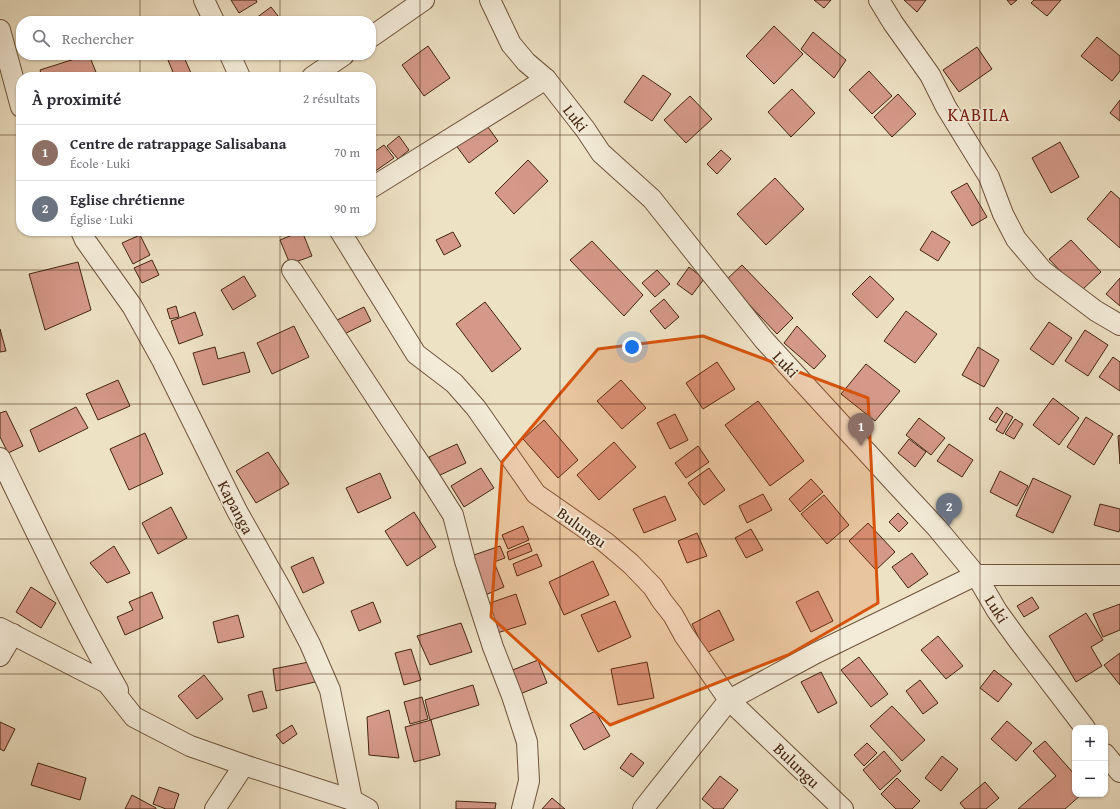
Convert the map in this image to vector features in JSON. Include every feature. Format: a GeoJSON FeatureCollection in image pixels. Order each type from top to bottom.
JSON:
{"type":"FeatureCollection","features":[{"type":"Feature","properties":{"kind":"street"},"geometry":{"type":"LineString","coordinates":[[204,0],[212,16]]}},
{"type":"Feature","properties":{"kind":"street"},"geometry":{"type":"LineString","coordinates":[[376,33],[424,0]]}},
{"type":"Feature","properties":{"kind":"street","name":"Luki"},"geometry":{"type":"LineString","coordinates":[[490,0],[511,44],[526,62],[546,79],[601,152],[652,199],[764,340],[938,528],[976,575],[997,611],[1083,725]]}},
{"type":"Feature","properties":{"kind":"street"},"geometry":{"type":"LineString","coordinates":[[880,0],[893,22],[930,75],[946,107],[989,177],[1003,214],[1016,239],[1043,271],[1096,311],[1120,325]]}},
{"type":"Feature","properties":{"kind":"street"},"geometry":{"type":"LineString","coordinates":[[0,30],[16,89]]}},
{"type":"Feature","properties":{"kind":"street"},"geometry":{"type":"LineString","coordinates":[[232,60],[238,72]]}},
{"type":"Feature","properties":{"kind":"street"},"geometry":{"type":"LineString","coordinates":[[319,72],[337,60]]}},
{"type":"Feature","properties":{"kind":"street"},"geometry":{"type":"LineString","coordinates":[[376,185],[546,79]]}},
{"type":"Feature","properties":{"kind":"street","name":"Kapanga"},"geometry":{"type":"LineString","coordinates":[[83,236],[132,306],[163,362],[237,511],[310,644],[330,690],[360,804]]}},
{"type":"Feature","properties":{"kind":"street","name":"Bulungu"},"geometry":{"type":"LineString","coordinates":[[343,236],[416,354],[454,383],[476,408],[536,494],[605,542],[631,564],[653,588],[674,615],[684,634],[729,700],[843,809]]}},
{"type":"Feature","properties":{"kind":"street"},"geometry":{"type":"LineString","coordinates":[[292,270],[453,515],[465,561],[527,742],[529,781],[522,809]]}},
{"type":"Feature","properties":{"kind":"street"},"geometry":{"type":"LineString","coordinates":[[0,458],[98,656],[134,717]]}},
{"type":"Feature","properties":{"kind":"street"},"geometry":{"type":"LineString","coordinates":[[643,809],[729,700],[823,650],[976,575],[1120,575]]}},
{"type":"Feature","properties":{"kind":"street"},"geometry":{"type":"LineString","coordinates":[[0,656],[7,631],[106,684],[134,717],[190,746],[360,804]]}},
{"type":"Feature","properties":{"kind":"street"},"geometry":{"type":"LineString","coordinates":[[1108,758],[1120,772]]}},
{"type":"Feature","properties":{"kind":"street"},"geometry":{"type":"LineString","coordinates":[[215,809],[244,765]]}},
{"type":"Feature","properties":{"kind":"highlighted area"},"geometry":{"type":"Polygon","coordinates":[[[703,336],[868,398],[878,603],[788,655],[610,725],[491,617],[502,462],[598,349],[703,336]]]}},
{"type":"Feature","properties":{"kind":"building"},"geometry":{"type":"Polygon","coordinates":[[[231,0],[256,0],[257,2],[239,13],[231,0]]]}},
{"type":"Feature","properties":{"kind":"building"},"geometry":{"type":"Polygon","coordinates":[[[814,0],[831,0],[824,8],[814,0]]]}},
{"type":"Feature","properties":{"kind":"building"},"geometry":{"type":"Polygon","coordinates":[[[904,0],[926,0],[917,12],[904,0]]]}},
{"type":"Feature","properties":{"kind":"building"},"geometry":{"type":"Polygon","coordinates":[[[1007,0],[1017,0],[1011,5],[1007,0]]]}},
{"type":"Feature","properties":{"kind":"building"},"geometry":{"type":"Polygon","coordinates":[[[1034,0],[1061,0],[1047,16],[1031,3],[1034,0]]]}},
{"type":"Feature","properties":{"kind":"building"},"geometry":{"type":"Polygon","coordinates":[[[271,7],[278,16],[259,16],[271,7]]]}},
{"type":"Feature","properties":{"kind":"building"},"geometry":{"type":"Polygon","coordinates":[[[774,26],[803,54],[774,84],[746,56],[774,26]]]}},
{"type":"Feature","properties":{"kind":"building"},"geometry":{"type":"Polygon","coordinates":[[[813,32],[846,60],[834,78],[801,49],[813,32]]]}},
{"type":"Feature","properties":{"kind":"building"},"geometry":{"type":"Polygon","coordinates":[[[1097,37],[1120,56],[1120,71],[1112,81],[1081,56],[1097,37]]]}},
{"type":"Feature","properties":{"kind":"building"},"geometry":{"type":"Polygon","coordinates":[[[428,46],[450,78],[424,96],[402,65],[428,46]]]}},
{"type":"Feature","properties":{"kind":"building"},"geometry":{"type":"Polygon","coordinates":[[[977,47],[992,69],[959,92],[943,70],[977,47]]]}},
{"type":"Feature","properties":{"kind":"building"},"geometry":{"type":"Polygon","coordinates":[[[71,60],[91,60],[96,72],[41,72],[40,70],[71,60]]]}},
{"type":"Feature","properties":{"kind":"building"},"geometry":{"type":"Polygon","coordinates":[[[168,60],[185,60],[191,72],[173,72],[168,60]]]}},
{"type":"Feature","properties":{"kind":"building"},"geometry":{"type":"Polygon","coordinates":[[[869,71],[892,96],[872,114],[849,90],[869,71]]]}},
{"type":"Feature","properties":{"kind":"building"},"geometry":{"type":"Polygon","coordinates":[[[643,75],[671,94],[652,121],[624,102],[643,75]]]}},
{"type":"Feature","properties":{"kind":"building"},"geometry":{"type":"Polygon","coordinates":[[[792,89],[815,113],[791,137],[768,112],[792,89]]]}},
{"type":"Feature","properties":{"kind":"building"},"geometry":{"type":"Polygon","coordinates":[[[898,94],[916,114],[892,137],[874,117],[898,94]]]}},
{"type":"Feature","properties":{"kind":"building"},"geometry":{"type":"Polygon","coordinates":[[[690,96],[712,119],[686,143],[664,120],[690,96]]]}},
{"type":"Feature","properties":{"kind":"building"},"geometry":{"type":"Polygon","coordinates":[[[1120,100],[1120,121],[1110,113],[1120,100]]]}},
{"type":"Feature","properties":{"kind":"building"},"geometry":{"type":"Polygon","coordinates":[[[485,123],[498,141],[469,163],[455,144],[485,123]]]}},
{"type":"Feature","properties":{"kind":"building"},"geometry":{"type":"Polygon","coordinates":[[[399,136],[409,150],[398,159],[387,146],[399,136]]]}},
{"type":"Feature","properties":{"kind":"building"},"geometry":{"type":"Polygon","coordinates":[[[1060,142],[1079,177],[1051,193],[1032,158],[1060,142]]]}},
{"type":"Feature","properties":{"kind":"building"},"geometry":{"type":"Polygon","coordinates":[[[384,145],[394,158],[376,171],[376,151],[384,145]]]}},
{"type":"Feature","properties":{"kind":"building"},"geometry":{"type":"Polygon","coordinates":[[[721,150],[731,159],[717,174],[707,164],[721,150]]]}},
{"type":"Feature","properties":{"kind":"building"},"geometry":{"type":"Polygon","coordinates":[[[528,160],[548,181],[514,214],[495,193],[528,160]]]}},
{"type":"Feature","properties":{"kind":"building"},"geometry":{"type":"Polygon","coordinates":[[[775,178],[804,209],[766,245],[737,214],[775,178]]]}},
{"type":"Feature","properties":{"kind":"building"},"geometry":{"type":"Polygon","coordinates":[[[967,183],[987,217],[972,226],[951,192],[967,183]]]}},
{"type":"Feature","properties":{"kind":"building"},"geometry":{"type":"Polygon","coordinates":[[[1111,191],[1120,199],[1120,248],[1087,219],[1111,191]]]}},
{"type":"Feature","properties":{"kind":"building"},"geometry":{"type":"Polygon","coordinates":[[[932,231],[950,242],[938,261],[920,250],[932,231]]]}},
{"type":"Feature","properties":{"kind":"building"},"geometry":{"type":"Polygon","coordinates":[[[453,232],[461,246],[444,255],[436,240],[453,232]]]}},
{"type":"Feature","properties":{"kind":"building"},"geometry":{"type":"Polygon","coordinates":[[[140,236],[150,255],[133,264],[122,243],[140,236]]]}},
{"type":"Feature","properties":{"kind":"building"},"geometry":{"type":"Polygon","coordinates":[[[290,236],[304,236],[312,256],[290,264],[280,240],[290,236]]]}},
{"type":"Feature","properties":{"kind":"building"},"geometry":{"type":"Polygon","coordinates":[[[1071,240],[1101,272],[1080,292],[1049,259],[1071,240]]]}},
{"type":"Feature","properties":{"kind":"building"},"geometry":{"type":"Polygon","coordinates":[[[592,241],[643,295],[624,316],[570,260],[592,241]]]}},
{"type":"Feature","properties":{"kind":"building"},"geometry":{"type":"Polygon","coordinates":[[[152,260],[159,275],[142,283],[134,268],[152,260]]]}},
{"type":"Feature","properties":{"kind":"building"},"geometry":{"type":"Polygon","coordinates":[[[78,262],[91,310],[45,330],[29,274],[78,262]]]}},
{"type":"Feature","properties":{"kind":"building"},"geometry":{"type":"Polygon","coordinates":[[[742,265],[793,318],[777,334],[726,280],[742,265]]]}},
{"type":"Feature","properties":{"kind":"building"},"geometry":{"type":"Polygon","coordinates":[[[689,267],[704,279],[692,295],[677,284],[689,267]]]}},
{"type":"Feature","properties":{"kind":"building"},"geometry":{"type":"Polygon","coordinates":[[[657,270],[670,284],[655,297],[642,283],[657,270]]]}},
{"type":"Feature","properties":{"kind":"building"},"geometry":{"type":"Polygon","coordinates":[[[244,276],[256,296],[233,310],[221,290],[244,276]]]}},
{"type":"Feature","properties":{"kind":"building"},"geometry":{"type":"Polygon","coordinates":[[[870,276],[894,299],[877,318],[852,294],[870,276]]]}},
{"type":"Feature","properties":{"kind":"building"},"geometry":{"type":"Polygon","coordinates":[[[1120,278],[1120,306],[1106,294],[1120,278]]]}},
{"type":"Feature","properties":{"kind":"building"},"geometry":{"type":"Polygon","coordinates":[[[664,299],[679,317],[665,329],[650,311],[664,299]]]}},
{"type":"Feature","properties":{"kind":"building"},"geometry":{"type":"Polygon","coordinates":[[[485,302],[521,349],[492,372],[456,324],[485,302]]]}},
{"type":"Feature","properties":{"kind":"building"},"geometry":{"type":"Polygon","coordinates":[[[176,306],[179,317],[170,319],[167,309],[176,306]]]}},
{"type":"Feature","properties":{"kind":"building"},"geometry":{"type":"Polygon","coordinates":[[[364,307],[371,321],[338,337],[331,323],[364,307]]]}},
{"type":"Feature","properties":{"kind":"building"},"geometry":{"type":"Polygon","coordinates":[[[906,311],[937,334],[915,363],[884,341],[906,311]]]}},
{"type":"Feature","properties":{"kind":"building"},"geometry":{"type":"Polygon","coordinates":[[[195,312],[203,335],[179,344],[171,321],[195,312]]]}},
{"type":"Feature","properties":{"kind":"building"},"geometry":{"type":"Polygon","coordinates":[[[1049,322],[1072,338],[1053,365],[1030,349],[1049,322]]]}},
{"type":"Feature","properties":{"kind":"building"},"geometry":{"type":"Polygon","coordinates":[[[294,326],[309,357],[272,374],[257,343],[294,326]]]}},
{"type":"Feature","properties":{"kind":"building"},"geometry":{"type":"Polygon","coordinates":[[[797,326],[826,356],[814,369],[784,343],[797,326]]]}},
{"type":"Feature","properties":{"kind":"building"},"geometry":{"type":"Polygon","coordinates":[[[0,329],[6,351],[0,352],[0,329]]]}},
{"type":"Feature","properties":{"kind":"building"},"geometry":{"type":"Polygon","coordinates":[[[1085,330],[1108,345],[1088,376],[1065,361],[1085,330]]]}},
{"type":"Feature","properties":{"kind":"building"},"geometry":{"type":"Polygon","coordinates":[[[215,347],[218,359],[244,352],[250,372],[203,385],[193,353],[215,347]]]}},
{"type":"Feature","properties":{"kind":"building"},"geometry":{"type":"Polygon","coordinates":[[[978,347],[999,360],[984,387],[962,375],[978,347]]]}},
{"type":"Feature","properties":{"kind":"building"},"geometry":{"type":"Polygon","coordinates":[[[1113,357],[1120,362],[1120,391],[1099,377],[1113,357]]]}},
{"type":"Feature","properties":{"kind":"building"},"geometry":{"type":"Polygon","coordinates":[[[717,362],[735,389],[703,409],[686,383],[717,362]]]}},
{"type":"Feature","properties":{"kind":"building"},"geometry":{"type":"Polygon","coordinates":[[[866,364],[900,391],[875,421],[841,394],[866,364]]]}},
{"type":"Feature","properties":{"kind":"building"},"geometry":{"type":"Polygon","coordinates":[[[118,380],[130,406],[98,420],[86,394],[118,380]]]}},
{"type":"Feature","properties":{"kind":"building"},"geometry":{"type":"Polygon","coordinates":[[[621,380],[646,408],[622,429],[597,401],[621,380]]]}},
{"type":"Feature","properties":{"kind":"building"},"geometry":{"type":"Polygon","coordinates":[[[1053,398],[1079,418],[1059,445],[1033,425],[1053,398]]]}},
{"type":"Feature","properties":{"kind":"building"},"geometry":{"type":"Polygon","coordinates":[[[758,401],[804,461],[770,486],[725,425],[758,401]]]}},
{"type":"Feature","properties":{"kind":"building"},"geometry":{"type":"Polygon","coordinates":[[[76,407],[88,428],[39,452],[30,430],[76,407]]]}},
{"type":"Feature","properties":{"kind":"building"},"geometry":{"type":"Polygon","coordinates":[[[997,407],[1003,412],[996,423],[989,419],[997,407]]]}},
{"type":"Feature","properties":{"kind":"building"},"geometry":{"type":"Polygon","coordinates":[[[6,411],[23,446],[8,453],[0,437],[0,413],[6,411]]]}},
{"type":"Feature","properties":{"kind":"building"},"geometry":{"type":"Polygon","coordinates":[[[1006,413],[1013,417],[1003,434],[996,430],[1006,413]]]}},
{"type":"Feature","properties":{"kind":"building"},"geometry":{"type":"Polygon","coordinates":[[[675,414],[688,440],[670,449],[657,423],[675,414]]]}},
{"type":"Feature","properties":{"kind":"building"},"geometry":{"type":"Polygon","coordinates":[[[1086,417],[1113,434],[1094,465],[1067,447],[1086,417]]]}},
{"type":"Feature","properties":{"kind":"building"},"geometry":{"type":"Polygon","coordinates":[[[919,418],[945,438],[931,455],[906,435],[919,418]]]}},
{"type":"Feature","properties":{"kind":"building"},"geometry":{"type":"Polygon","coordinates":[[[1015,419],[1023,424],[1014,439],[1005,434],[1015,419]]]}},
{"type":"Feature","properties":{"kind":"building"},"geometry":{"type":"Polygon","coordinates":[[[544,420],[578,460],[558,478],[523,439],[544,420]]]}},
{"type":"Feature","properties":{"kind":"building"},"geometry":{"type":"Polygon","coordinates":[[[145,433],[163,474],[129,490],[110,449],[145,433]]]}},
{"type":"Feature","properties":{"kind":"building"},"geometry":{"type":"Polygon","coordinates":[[[1120,435],[1120,464],[1118,436],[1120,435]]]}},
{"type":"Feature","properties":{"kind":"building"},"geometry":{"type":"Polygon","coordinates":[[[909,439],[926,452],[915,467],[898,453],[909,439]]]}},
{"type":"Feature","properties":{"kind":"building"},"geometry":{"type":"Polygon","coordinates":[[[614,442],[636,467],[599,500],[577,475],[614,442]]]}},
{"type":"Feature","properties":{"kind":"building"},"geometry":{"type":"Polygon","coordinates":[[[457,444],[466,463],[438,476],[429,457],[457,444]]]}},
{"type":"Feature","properties":{"kind":"building"},"geometry":{"type":"Polygon","coordinates":[[[949,444],[973,460],[962,477],[937,461],[949,444]]]}},
{"type":"Feature","properties":{"kind":"building"},"geometry":{"type":"Polygon","coordinates":[[[698,446],[709,462],[686,478],[675,463],[698,446]]]}},
{"type":"Feature","properties":{"kind":"building"},"geometry":{"type":"Polygon","coordinates":[[[268,452],[289,484],[256,503],[236,471],[268,452]]]}},
{"type":"Feature","properties":{"kind":"building"},"geometry":{"type":"Polygon","coordinates":[[[481,468],[494,488],[464,507],[451,486],[481,468]]]}},
{"type":"Feature","properties":{"kind":"building"},"geometry":{"type":"Polygon","coordinates":[[[709,468],[725,490],[704,505],[688,483],[709,468]]]}},
{"type":"Feature","properties":{"kind":"building"},"geometry":{"type":"Polygon","coordinates":[[[1000,471],[1028,486],[1017,506],[990,492],[1000,471]]]}},
{"type":"Feature","properties":{"kind":"building"},"geometry":{"type":"Polygon","coordinates":[[[380,473],[391,498],[358,513],[346,488],[380,473]]]}},
{"type":"Feature","properties":{"kind":"building"},"geometry":{"type":"Polygon","coordinates":[[[1033,478],[1071,496],[1053,533],[1016,516],[1033,478]]]}},
{"type":"Feature","properties":{"kind":"building"},"geometry":{"type":"Polygon","coordinates":[[[811,479],[823,492],[800,512],[789,499],[811,479]]]}},
{"type":"Feature","properties":{"kind":"building"},"geometry":{"type":"Polygon","coordinates":[[[763,494],[772,510],[747,523],[739,506],[763,494]]]}},
{"type":"Feature","properties":{"kind":"building"},"geometry":{"type":"Polygon","coordinates":[[[824,495],[849,525],[827,544],[801,514],[824,495]]]}},
{"type":"Feature","properties":{"kind":"building"},"geometry":{"type":"Polygon","coordinates":[[[665,496],[676,520],[644,533],[633,509],[665,496]]]}},
{"type":"Feature","properties":{"kind":"building"},"geometry":{"type":"Polygon","coordinates":[[[1100,504],[1120,509],[1119,532],[1094,525],[1100,504]]]}},
{"type":"Feature","properties":{"kind":"building"},"geometry":{"type":"Polygon","coordinates":[[[171,507],[187,538],[158,554],[142,523],[171,507]]]}},
{"type":"Feature","properties":{"kind":"building"},"geometry":{"type":"Polygon","coordinates":[[[414,512],[436,547],[407,566],[385,531],[414,512]]]}},
{"type":"Feature","properties":{"kind":"building"},"geometry":{"type":"Polygon","coordinates":[[[898,513],[908,523],[899,532],[889,522],[898,513]]]}},
{"type":"Feature","properties":{"kind":"building"},"geometry":{"type":"Polygon","coordinates":[[[868,523],[895,552],[876,570],[849,541],[868,523]]]}},
{"type":"Feature","properties":{"kind":"building"},"geometry":{"type":"Polygon","coordinates":[[[523,526],[529,540],[508,549],[502,535],[523,526]]]}},
{"type":"Feature","properties":{"kind":"building"},"geometry":{"type":"Polygon","coordinates":[[[751,529],[763,550],[746,558],[735,538],[751,529]]]}},
{"type":"Feature","properties":{"kind":"building"},"geometry":{"type":"Polygon","coordinates":[[[697,533],[707,556],[687,563],[678,541],[697,533]]]}},
{"type":"Feature","properties":{"kind":"building"},"geometry":{"type":"Polygon","coordinates":[[[529,543],[532,551],[509,560],[507,552],[529,543]]]}},
{"type":"Feature","properties":{"kind":"building"},"geometry":{"type":"Polygon","coordinates":[[[114,546],[130,573],[107,583],[90,563],[114,546]]]}},
{"type":"Feature","properties":{"kind":"building"},"geometry":{"type":"Polygon","coordinates":[[[500,546],[505,558],[494,562],[504,587],[483,596],[468,557],[500,546]]]}},
{"type":"Feature","properties":{"kind":"building"},"geometry":{"type":"Polygon","coordinates":[[[912,553],[928,574],[908,588],[892,567],[912,553]]]}},
{"type":"Feature","properties":{"kind":"building"},"geometry":{"type":"Polygon","coordinates":[[[537,554],[542,566],[517,576],[513,564],[537,554]]]}},
{"type":"Feature","properties":{"kind":"building"},"geometry":{"type":"Polygon","coordinates":[[[313,557],[324,583],[303,593],[291,567],[313,557]]]}},
{"type":"Feature","properties":{"kind":"building"},"geometry":{"type":"Polygon","coordinates":[[[593,561],[609,595],[564,615],[549,582],[593,561]]]}},
{"type":"Feature","properties":{"kind":"building"},"geometry":{"type":"Polygon","coordinates":[[[31,587],[56,603],[41,628],[16,612],[31,587]]]}},
{"type":"Feature","properties":{"kind":"building"},"geometry":{"type":"Polygon","coordinates":[[[818,591],[833,621],[811,632],[796,602],[818,591]]]}},
{"type":"Feature","properties":{"kind":"building"},"geometry":{"type":"Polygon","coordinates":[[[152,592],[163,618],[125,635],[117,617],[133,610],[129,602],[152,592]]]}},
{"type":"Feature","properties":{"kind":"building"},"geometry":{"type":"Polygon","coordinates":[[[516,594],[526,624],[497,633],[487,604],[516,594]]]}},
{"type":"Feature","properties":{"kind":"building"},"geometry":{"type":"Polygon","coordinates":[[[1032,597],[1039,608],[1024,617],[1017,606],[1032,597]]]}},
{"type":"Feature","properties":{"kind":"building"},"geometry":{"type":"Polygon","coordinates":[[[615,601],[631,637],[598,652],[581,615],[615,601]]]}},
{"type":"Feature","properties":{"kind":"building"},"geometry":{"type":"Polygon","coordinates":[[[373,602],[381,622],[359,631],[351,611],[373,602]]]}},
{"type":"Feature","properties":{"kind":"building"},"geometry":{"type":"Polygon","coordinates":[[[1120,604],[1120,630],[1103,637],[1093,614],[1120,604]]]}},
{"type":"Feature","properties":{"kind":"building"},"geometry":{"type":"Polygon","coordinates":[[[719,610],[734,640],[706,653],[692,624],[719,610]]]}},
{"type":"Feature","properties":{"kind":"building"},"geometry":{"type":"Polygon","coordinates":[[[1086,613],[1103,640],[1091,647],[1102,666],[1076,682],[1049,636],[1086,613]]]}},
{"type":"Feature","properties":{"kind":"building"},"geometry":{"type":"Polygon","coordinates":[[[238,615],[244,637],[218,643],[213,622],[238,615]]]}},
{"type":"Feature","properties":{"kind":"building"},"geometry":{"type":"Polygon","coordinates":[[[461,623],[472,652],[430,665],[417,636],[461,623]]]}},
{"type":"Feature","properties":{"kind":"building"},"geometry":{"type":"Polygon","coordinates":[[[938,636],[963,666],[946,679],[921,650],[938,636]]]}},
{"type":"Feature","properties":{"kind":"building"},"geometry":{"type":"Polygon","coordinates":[[[411,649],[421,680],[404,685],[395,653],[411,649]]]}},
{"type":"Feature","properties":{"kind":"building"},"geometry":{"type":"Polygon","coordinates":[[[1120,653],[1120,685],[1104,665],[1120,653]]]}},
{"type":"Feature","properties":{"kind":"building"},"geometry":{"type":"Polygon","coordinates":[[[859,657],[888,694],[871,707],[841,670],[859,657]]]}},
{"type":"Feature","properties":{"kind":"building"},"geometry":{"type":"Polygon","coordinates":[[[538,660],[547,683],[520,694],[510,671],[538,660]]]}},
{"type":"Feature","properties":{"kind":"building"},"geometry":{"type":"Polygon","coordinates":[[[309,662],[315,682],[276,691],[273,669],[309,662]]]}},
{"type":"Feature","properties":{"kind":"building"},"geometry":{"type":"Polygon","coordinates":[[[647,662],[654,698],[618,705],[611,669],[647,662]]]}},
{"type":"Feature","properties":{"kind":"building"},"geometry":{"type":"Polygon","coordinates":[[[994,670],[1012,684],[998,702],[980,688],[994,670]]]}},
{"type":"Feature","properties":{"kind":"building"},"geometry":{"type":"Polygon","coordinates":[[[821,672],[837,703],[818,713],[801,682],[821,672]]]}},
{"type":"Feature","properties":{"kind":"building"},"geometry":{"type":"Polygon","coordinates":[[[204,675],[223,699],[197,719],[178,696],[204,675]]]}},
{"type":"Feature","properties":{"kind":"building"},"geometry":{"type":"Polygon","coordinates":[[[920,680],[938,703],[923,714],[906,691],[920,680]]]}},
{"type":"Feature","properties":{"kind":"building"},"geometry":{"type":"Polygon","coordinates":[[[473,685],[479,705],[430,720],[425,700],[473,685]]]}},
{"type":"Feature","properties":{"kind":"building"},"geometry":{"type":"Polygon","coordinates":[[[262,691],[267,708],[253,712],[248,695],[262,691]]]}},
{"type":"Feature","properties":{"kind":"building"},"geometry":{"type":"Polygon","coordinates":[[[422,697],[428,719],[410,724],[404,702],[422,697]]]}},
{"type":"Feature","properties":{"kind":"building"},"geometry":{"type":"Polygon","coordinates":[[[892,706],[925,740],[902,761],[870,726],[892,706]]]}},
{"type":"Feature","properties":{"kind":"building"},"geometry":{"type":"Polygon","coordinates":[[[389,710],[399,758],[369,755],[367,717],[389,710]]]}},
{"type":"Feature","properties":{"kind":"building"},"geometry":{"type":"Polygon","coordinates":[[[595,711],[610,736],[584,750],[570,725],[595,711]]]}},
{"type":"Feature","properties":{"kind":"building"},"geometry":{"type":"Polygon","coordinates":[[[431,720],[440,755],[414,762],[405,727],[431,720]]]}},
{"type":"Feature","properties":{"kind":"building"},"geometry":{"type":"Polygon","coordinates":[[[1007,721],[1032,743],[1016,761],[991,739],[1007,721]]]}},
{"type":"Feature","properties":{"kind":"building"},"geometry":{"type":"Polygon","coordinates":[[[0,722],[15,729],[4,751],[0,749],[0,722]]]}},
{"type":"Feature","properties":{"kind":"building"},"geometry":{"type":"Polygon","coordinates":[[[292,725],[297,734],[283,744],[276,735],[292,725]]]}},
{"type":"Feature","properties":{"kind":"building"},"geometry":{"type":"Polygon","coordinates":[[[1045,741],[1072,772],[1072,797],[1079,797],[1065,809],[1018,809],[1056,776],[1033,751],[1045,741]]]}},
{"type":"Feature","properties":{"kind":"building"},"geometry":{"type":"Polygon","coordinates":[[[867,743],[877,753],[864,766],[854,755],[867,743]]]}},
{"type":"Feature","properties":{"kind":"building"},"geometry":{"type":"Polygon","coordinates":[[[884,751],[901,771],[880,790],[863,770],[884,751]]]}},
{"type":"Feature","properties":{"kind":"building"},"geometry":{"type":"Polygon","coordinates":[[[631,753],[644,763],[633,777],[620,768],[631,753]]]}},
{"type":"Feature","properties":{"kind":"building"},"geometry":{"type":"Polygon","coordinates":[[[942,756],[958,769],[941,791],[925,778],[942,756]]]}},
{"type":"Feature","properties":{"kind":"building"},"geometry":{"type":"Polygon","coordinates":[[[38,763],[86,778],[80,800],[31,785],[38,763]]]}},
{"type":"Feature","properties":{"kind":"building"},"geometry":{"type":"Polygon","coordinates":[[[720,776],[738,790],[723,809],[714,809],[702,799],[720,776]]]}},
{"type":"Feature","properties":{"kind":"building"},"geometry":{"type":"Polygon","coordinates":[[[897,778],[920,801],[912,809],[896,809],[881,794],[897,778]]]}},
{"type":"Feature","properties":{"kind":"building"},"geometry":{"type":"Polygon","coordinates":[[[985,782],[999,798],[986,809],[965,809],[960,803],[985,782]]]}},
{"type":"Feature","properties":{"kind":"building"},"geometry":{"type":"Polygon","coordinates":[[[159,787],[179,794],[174,809],[166,809],[153,804],[159,787]]]}},
{"type":"Feature","properties":{"kind":"building"},"geometry":{"type":"Polygon","coordinates":[[[132,795],[156,808],[156,809],[125,809],[132,795]]]}},
{"type":"Feature","properties":{"kind":"building"},"geometry":{"type":"Polygon","coordinates":[[[552,798],[565,809],[542,809],[552,798]]]}},
{"type":"Feature","properties":{"kind":"building"},"geometry":{"type":"Polygon","coordinates":[[[456,801],[496,803],[495,809],[456,809],[456,801]]]}},
{"type":"Feature","properties":{"kind":"place","name":"Centre de ratrappage Salisabana"},"geometry":{"type":"Point","coordinates":[861,446]}},
{"type":"Feature","properties":{"kind":"place","name":"Eglise chrétienne"},"geometry":{"type":"Point","coordinates":[949,526]}},
{"type":"Feature","properties":{"kind":"district","name":"KABILA"},"geometry":{"type":"Point","coordinates":[979,115]}}]}
